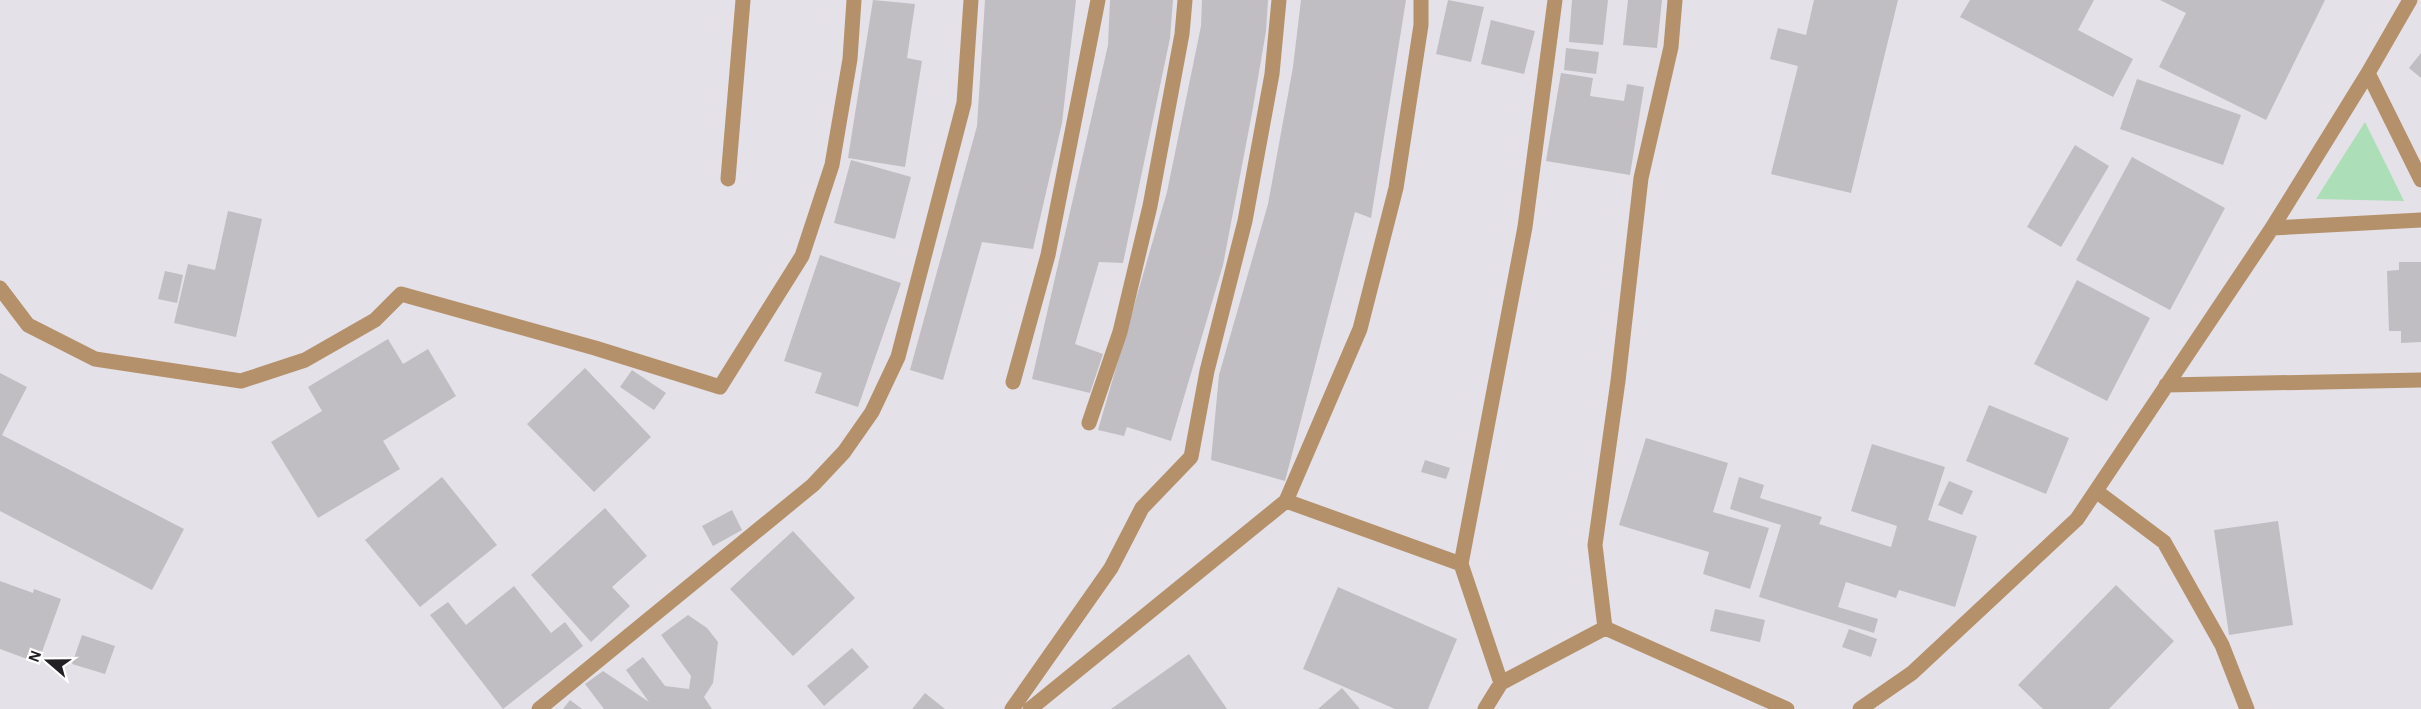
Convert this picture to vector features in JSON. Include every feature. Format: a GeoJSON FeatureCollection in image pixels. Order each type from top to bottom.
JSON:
{"type":"FeatureCollection","features":[{"type":"Feature","properties":{"kind":"street"},"geometry":{"type":"LineString","coordinates":[[728,179],[743,0]]}},
{"type":"Feature","properties":{"kind":"street"},"geometry":{"type":"LineString","coordinates":[[0,288],[28,325],[95,359],[241,381],[305,360],[375,320],[401,294],[595,348],[720,387],[802,256],[832,165],[850,59],[855,0]]}},
{"type":"Feature","properties":{"kind":"street"},"geometry":{"type":"LineString","coordinates":[[539,709],[813,485],[844,452],[872,412],[898,357],[962,114],[971,0]]}},
{"type":"Feature","properties":{"kind":"street"},"geometry":{"type":"LineString","coordinates":[[1013,382],[1048,255],[1098,0]]}},
{"type":"Feature","properties":{"kind":"street"},"geometry":{"type":"LineString","coordinates":[[1089,423],[1120,332],[1147,218],[1182,34],[1185,0]]}},
{"type":"Feature","properties":{"kind":"street"},"geometry":{"type":"LineString","coordinates":[[1012,709],[1111,568],[1142,508],[1191,457],[1207,371],[1245,221],[1272,74],[1279,0]]}},
{"type":"Feature","properties":{"kind":"street"},"geometry":{"type":"LineString","coordinates":[[1029,709],[1286,501],[1360,329],[1396,188],[1422,25],[1421,0]]}},
{"type":"Feature","properties":{"kind":"street"},"geometry":{"type":"LineString","coordinates":[[1501,683],[1461,564],[1525,227],[1555,0]]}},
{"type":"Feature","properties":{"kind":"street"},"geometry":{"type":"LineString","coordinates":[[1605,628],[1595,545],[1618,381],[1641,178],[1671,46],[1675,0]]}},
{"type":"Feature","properties":{"kind":"street"},"geometry":{"type":"LineString","coordinates":[[1860,709],[1912,674],[2077,519],[2272,228],[2368,73],[2410,0]]}},
{"type":"Feature","properties":{"kind":"street"},"geometry":{"type":"LineString","coordinates":[[2368,73],[2421,180]]}},
{"type":"Feature","properties":{"kind":"street"},"geometry":{"type":"LineString","coordinates":[[2272,228],[2421,220]]}},
{"type":"Feature","properties":{"kind":"street"},"geometry":{"type":"LineString","coordinates":[[2166,385],[2421,380]]}},
{"type":"Feature","properties":{"kind":"street"},"geometry":{"type":"LineString","coordinates":[[2096,491],[2164,542],[2222,645],[2247,709]]}},
{"type":"Feature","properties":{"kind":"street"},"geometry":{"type":"LineString","coordinates":[[1286,501],[1461,564]]}},
{"type":"Feature","properties":{"kind":"street"},"geometry":{"type":"LineString","coordinates":[[1485,709],[1501,683],[1605,628]]}},
{"type":"Feature","properties":{"kind":"street"},"geometry":{"type":"LineString","coordinates":[[1605,628],[1787,709]]}},
{"type":"Feature","properties":{"kind":"green space"},"geometry":{"type":"Polygon","coordinates":[[[2365,122],[2404,201],[2316,199],[2365,122]]]}},
{"type":"Feature","properties":{"kind":"building"},"geometry":{"type":"Polygon","coordinates":[[[873,0],[915,4],[907,58],[922,61],[905,167],[848,158],[873,0]]]}},
{"type":"Feature","properties":{"kind":"building"},"geometry":{"type":"Polygon","coordinates":[[[985,0],[1076,0],[1062,123],[1033,249],[982,242],[943,380],[910,370],[977,126],[985,0]]]}},
{"type":"Feature","properties":{"kind":"building"},"geometry":{"type":"Polygon","coordinates":[[[1110,0],[1173,0],[1170,38],[1123,263],[1099,262],[1075,344],[1103,354],[1090,393],[1032,379],[1108,45],[1110,0]]]}},
{"type":"Feature","properties":{"kind":"building"},"geometry":{"type":"Polygon","coordinates":[[[1202,0],[1268,0],[1266,31],[1252,113],[1223,265],[1171,441],[1127,427],[1124,436],[1098,430],[1167,192],[1201,26],[1202,0]]]}},
{"type":"Feature","properties":{"kind":"building"},"geometry":{"type":"Polygon","coordinates":[[[1301,0],[1406,0],[1371,218],[1355,212],[1285,481],[1211,460],[1219,375],[1268,204],[1293,67],[1301,0]]]}},
{"type":"Feature","properties":{"kind":"building"},"geometry":{"type":"Polygon","coordinates":[[[1448,0],[1484,7],[1471,62],[1436,54],[1448,0]]]}},
{"type":"Feature","properties":{"kind":"building"},"geometry":{"type":"Polygon","coordinates":[[[1572,0],[1608,0],[1603,45],[1569,42],[1572,0]]]}},
{"type":"Feature","properties":{"kind":"building"},"geometry":{"type":"Polygon","coordinates":[[[1628,0],[1662,0],[1657,48],[1623,45],[1628,0]]]}},
{"type":"Feature","properties":{"kind":"building"},"geometry":{"type":"Polygon","coordinates":[[[1814,0],[1898,0],[1851,193],[1771,174],[1798,66],[1770,59],[1778,28],[1806,35],[1814,0]]]}},
{"type":"Feature","properties":{"kind":"building"},"geometry":{"type":"Polygon","coordinates":[[[1970,0],[2094,0],[2078,30],[2133,59],[2113,97],[1960,17],[1970,0]]]}},
{"type":"Feature","properties":{"kind":"building"},"geometry":{"type":"Polygon","coordinates":[[[2160,0],[2325,0],[2266,120],[2159,67],[2186,13],[2160,0]]]}},
{"type":"Feature","properties":{"kind":"building"},"geometry":{"type":"Polygon","coordinates":[[[1491,20],[1535,31],[1524,74],[1481,64],[1491,20]]]}},
{"type":"Feature","properties":{"kind":"building"},"geometry":{"type":"Polygon","coordinates":[[[1566,48],[1599,52],[1596,74],[1564,70],[1566,48]]]}},
{"type":"Feature","properties":{"kind":"building"},"geometry":{"type":"Polygon","coordinates":[[[2421,53],[2421,78],[2409,68],[2421,53]]]}},
{"type":"Feature","properties":{"kind":"building"},"geometry":{"type":"Polygon","coordinates":[[[1561,73],[1593,78],[1590,96],[1624,101],[1627,84],[1644,87],[1630,175],[1546,161],[1561,73]]]}},
{"type":"Feature","properties":{"kind":"building"},"geometry":{"type":"Polygon","coordinates":[[[2137,79],[2241,115],[2223,165],[2120,129],[2137,79]]]}},
{"type":"Feature","properties":{"kind":"building"},"geometry":{"type":"Polygon","coordinates":[[[2075,145],[2109,166],[2061,247],[2027,227],[2075,145]]]}},
{"type":"Feature","properties":{"kind":"building"},"geometry":{"type":"Polygon","coordinates":[[[2132,157],[2225,208],[2170,310],[2076,260],[2132,157]]]}},
{"type":"Feature","properties":{"kind":"building"},"geometry":{"type":"Polygon","coordinates":[[[851,160],[911,177],[895,239],[834,223],[851,160]]]}},
{"type":"Feature","properties":{"kind":"building"},"geometry":{"type":"Polygon","coordinates":[[[228,211],[262,219],[236,337],[174,323],[188,264],[215,270],[228,211]]]}},
{"type":"Feature","properties":{"kind":"building"},"geometry":{"type":"Polygon","coordinates":[[[820,255],[901,283],[858,407],[815,393],[822,373],[784,361],[820,255]]]}},
{"type":"Feature","properties":{"kind":"building"},"geometry":{"type":"Polygon","coordinates":[[[2399,262],[2421,262],[2421,342],[2401,343],[2401,331],[2389,331],[2387,271],[2399,270],[2399,262]]]}},
{"type":"Feature","properties":{"kind":"building"},"geometry":{"type":"Polygon","coordinates":[[[165,271],[183,275],[177,303],[158,299],[165,271]]]}},
{"type":"Feature","properties":{"kind":"building"},"geometry":{"type":"Polygon","coordinates":[[[2077,280],[2150,318],[2107,401],[2034,364],[2077,280]]]}},
{"type":"Feature","properties":{"kind":"building"},"geometry":{"type":"Polygon","coordinates":[[[388,339],[403,364],[428,349],[456,396],[383,441],[400,469],[318,518],[271,442],[322,411],[308,387],[388,339]]]}},
{"type":"Feature","properties":{"kind":"building"},"geometry":{"type":"Polygon","coordinates":[[[585,368],[651,437],[594,492],[527,424],[585,368]]]}},
{"type":"Feature","properties":{"kind":"building"},"geometry":{"type":"Polygon","coordinates":[[[632,370],[666,393],[654,410],[620,387],[632,370]]]}},
{"type":"Feature","properties":{"kind":"building"},"geometry":{"type":"Polygon","coordinates":[[[0,373],[27,387],[2,435],[184,529],[152,590],[0,511],[0,373]]]}},
{"type":"Feature","properties":{"kind":"building"},"geometry":{"type":"Polygon","coordinates":[[[1989,405],[2069,438],[2046,494],[1966,461],[1989,405]]]}},
{"type":"Feature","properties":{"kind":"building"},"geometry":{"type":"Polygon","coordinates":[[[1646,438],[1728,463],[1713,512],[1769,528],[1750,589],[1703,574],[1709,552],[1619,525],[1646,438]]]}},
{"type":"Feature","properties":{"kind":"building"},"geometry":{"type":"Polygon","coordinates":[[[1872,444],[1945,467],[1928,520],[1977,536],[1955,607],[1899,590],[1896,598],[1846,582],[1838,607],[1878,619],[1874,633],[1759,597],[1781,525],[1730,509],[1739,477],[1764,485],[1760,498],[1822,517],[1819,524],[1891,547],[1897,526],[1851,511],[1872,444]]]}},
{"type":"Feature","properties":{"kind":"building"},"geometry":{"type":"Polygon","coordinates":[[[1425,460],[1450,468],[1446,479],[1421,472],[1425,460]]]}},
{"type":"Feature","properties":{"kind":"building"},"geometry":{"type":"Polygon","coordinates":[[[442,477],[497,545],[420,607],[365,540],[442,477]]]}},
{"type":"Feature","properties":{"kind":"building"},"geometry":{"type":"Polygon","coordinates":[[[1949,481],[1973,491],[1962,515],[1938,505],[1949,481]]]}},
{"type":"Feature","properties":{"kind":"building"},"geometry":{"type":"Polygon","coordinates":[[[605,508],[647,556],[612,587],[630,606],[591,642],[531,575],[605,508]]]}},
{"type":"Feature","properties":{"kind":"building"},"geometry":{"type":"Polygon","coordinates":[[[732,510],[742,530],[713,546],[702,526],[732,510]]]}},
{"type":"Feature","properties":{"kind":"building"},"geometry":{"type":"Polygon","coordinates":[[[2278,521],[2293,625],[2229,635],[2214,530],[2278,521]]]}},
{"type":"Feature","properties":{"kind":"building"},"geometry":{"type":"Polygon","coordinates":[[[793,531],[855,598],[793,656],[730,589],[793,531]]]}},
{"type":"Feature","properties":{"kind":"building"},"geometry":{"type":"Polygon","coordinates":[[[0,581],[33,593],[34,589],[61,599],[38,663],[0,649],[0,581]]]}},
{"type":"Feature","properties":{"kind":"building"},"geometry":{"type":"Polygon","coordinates":[[[2116,585],[2174,641],[2109,709],[2043,709],[2018,685],[2116,585]]]}},
{"type":"Feature","properties":{"kind":"building"},"geometry":{"type":"Polygon","coordinates":[[[514,586],[551,633],[565,622],[583,646],[503,709],[430,615],[448,602],[466,625],[514,586]]]}},
{"type":"Feature","properties":{"kind":"building"},"geometry":{"type":"Polygon","coordinates":[[[1338,587],[1457,639],[1428,709],[1395,709],[1303,669],[1338,587]]]}},
{"type":"Feature","properties":{"kind":"building"},"geometry":{"type":"Polygon","coordinates":[[[1715,609],[1765,620],[1760,642],[1710,631],[1715,609]]]}},
{"type":"Feature","properties":{"kind":"building"},"geometry":{"type":"Polygon","coordinates":[[[688,615],[707,628],[718,642],[713,683],[704,697],[712,709],[604,709],[585,684],[603,671],[649,702],[626,670],[643,657],[665,686],[689,689],[691,676],[661,635],[688,615]]]}},
{"type":"Feature","properties":{"kind":"building"},"geometry":{"type":"Polygon","coordinates":[[[1849,629],[1877,639],[1871,657],[1842,647],[1849,629]]]}},
{"type":"Feature","properties":{"kind":"building"},"geometry":{"type":"Polygon","coordinates":[[[82,635],[115,646],[105,674],[72,664],[82,635]]]}},
{"type":"Feature","properties":{"kind":"building"},"geometry":{"type":"Polygon","coordinates":[[[852,648],[869,667],[824,706],[807,686],[852,648]]]}},
{"type":"Feature","properties":{"kind":"building"},"geometry":{"type":"Polygon","coordinates":[[[1189,654],[1227,709],[1111,709],[1189,654]]]}},
{"type":"Feature","properties":{"kind":"building"},"geometry":{"type":"Polygon","coordinates":[[[1342,688],[1360,709],[1318,709],[1342,688]]]}},
{"type":"Feature","properties":{"kind":"building"},"geometry":{"type":"Polygon","coordinates":[[[925,693],[945,709],[912,709],[925,693]]]}},
{"type":"Feature","properties":{"kind":"building"},"geometry":{"type":"Polygon","coordinates":[[[570,700],[582,709],[563,709],[570,700]]]}}]}
